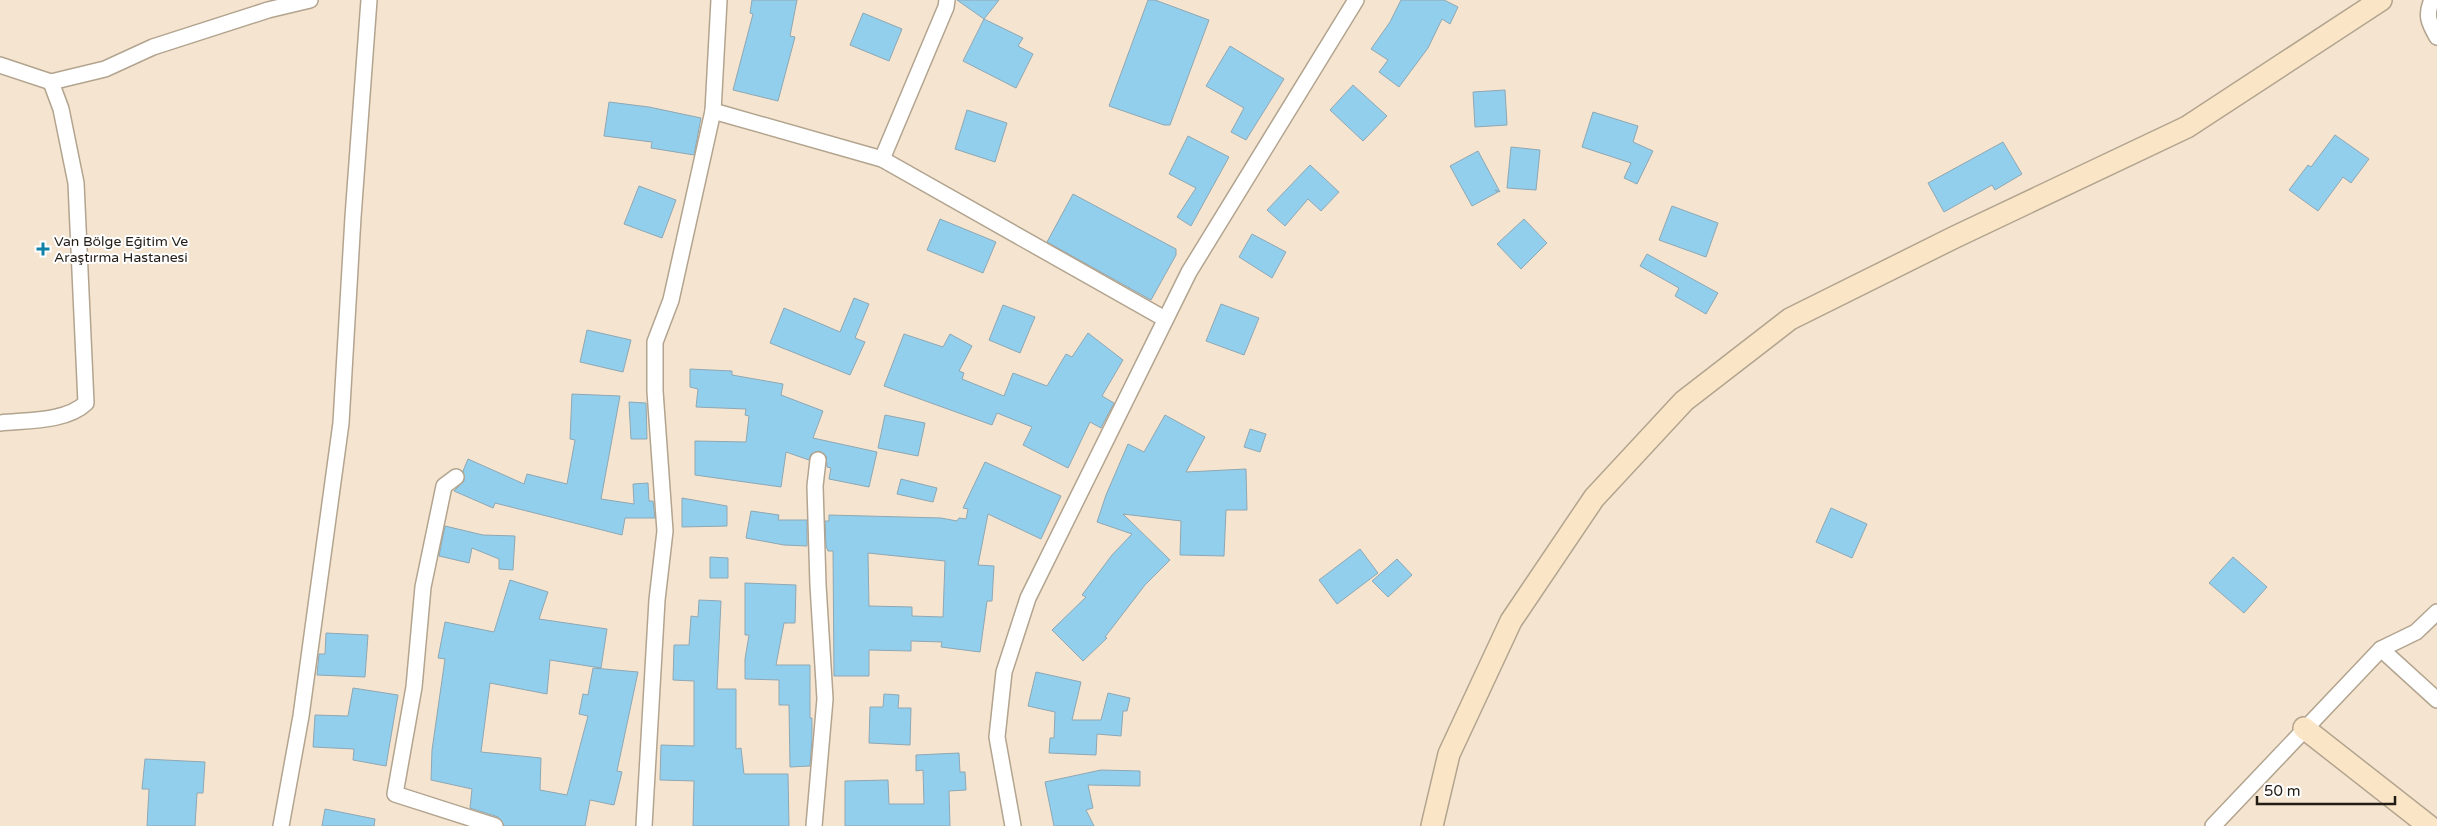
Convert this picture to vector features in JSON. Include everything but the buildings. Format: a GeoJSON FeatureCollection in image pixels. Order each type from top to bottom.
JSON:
{"type":"FeatureCollection","features":[{"type":"Feature","properties":{"kind":"street"},"geometry":{"type":"LineString","coordinates":[[0,65],[51,82],[105,69],[153,47],[268,10],[310,0]]}},
{"type":"Feature","properties":{"kind":"street"},"geometry":{"type":"LineString","coordinates":[[281,826],[301,716],[341,423],[352,217],[370,0]]}},
{"type":"Feature","properties":{"kind":"street"},"geometry":{"type":"LineString","coordinates":[[644,826],[658,600],[665,531],[655,391],[655,342],[671,300],[713,111],[719,0]]}},
{"type":"Feature","properties":{"kind":"street"},"geometry":{"type":"LineString","coordinates":[[882,159],[946,8],[947,0]]}},
{"type":"Feature","properties":{"kind":"street"},"geometry":{"type":"LineString","coordinates":[[1013,826],[997,737],[1004,672],[1028,598],[1189,272],[1356,0]]}},
{"type":"Feature","properties":{"kind":"street"},"geometry":{"type":"LineString","coordinates":[[1432,826],[1449,754],[1511,621],[1594,498],[1684,401],[1790,319],[1955,237],[2187,127],[2381,0]]}},
{"type":"Feature","properties":{"kind":"street"},"geometry":{"type":"LineString","coordinates":[[2432,0],[2428,9],[2428,22],[2437,37]]}},
{"type":"Feature","properties":{"kind":"street"},"geometry":{"type":"LineString","coordinates":[[0,423],[63,415],[80,409],[86,403],[76,183],[62,109],[51,82]]}},
{"type":"Feature","properties":{"kind":"street"},"geometry":{"type":"LineString","coordinates":[[713,111],[882,159],[1166,319]]}},
{"type":"Feature","properties":{"kind":"street"},"geometry":{"type":"LineString","coordinates":[[814,826],[825,699],[818,585],[816,486],[818,460]]}},
{"type":"Feature","properties":{"kind":"street"},"geometry":{"type":"LineString","coordinates":[[456,477],[444,486],[423,587],[414,687],[395,794],[495,826]]}},
{"type":"Feature","properties":{"kind":"street"},"geometry":{"type":"LineString","coordinates":[[2213,826],[2381,649],[2416,632],[2437,612]]}},
{"type":"Feature","properties":{"kind":"street"},"geometry":{"type":"LineString","coordinates":[[2381,649],[2437,700]]}},
{"type":"Feature","properties":{"kind":"street"},"geometry":{"type":"LineString","coordinates":[[2304,728],[2429,826]]}},
{"type":"Feature","properties":{"kind":"place","name":"Van Bölge Eğitim Ve Araştırma Hastanesi"},"geometry":{"type":"Point","coordinates":[43,249]}}]}
